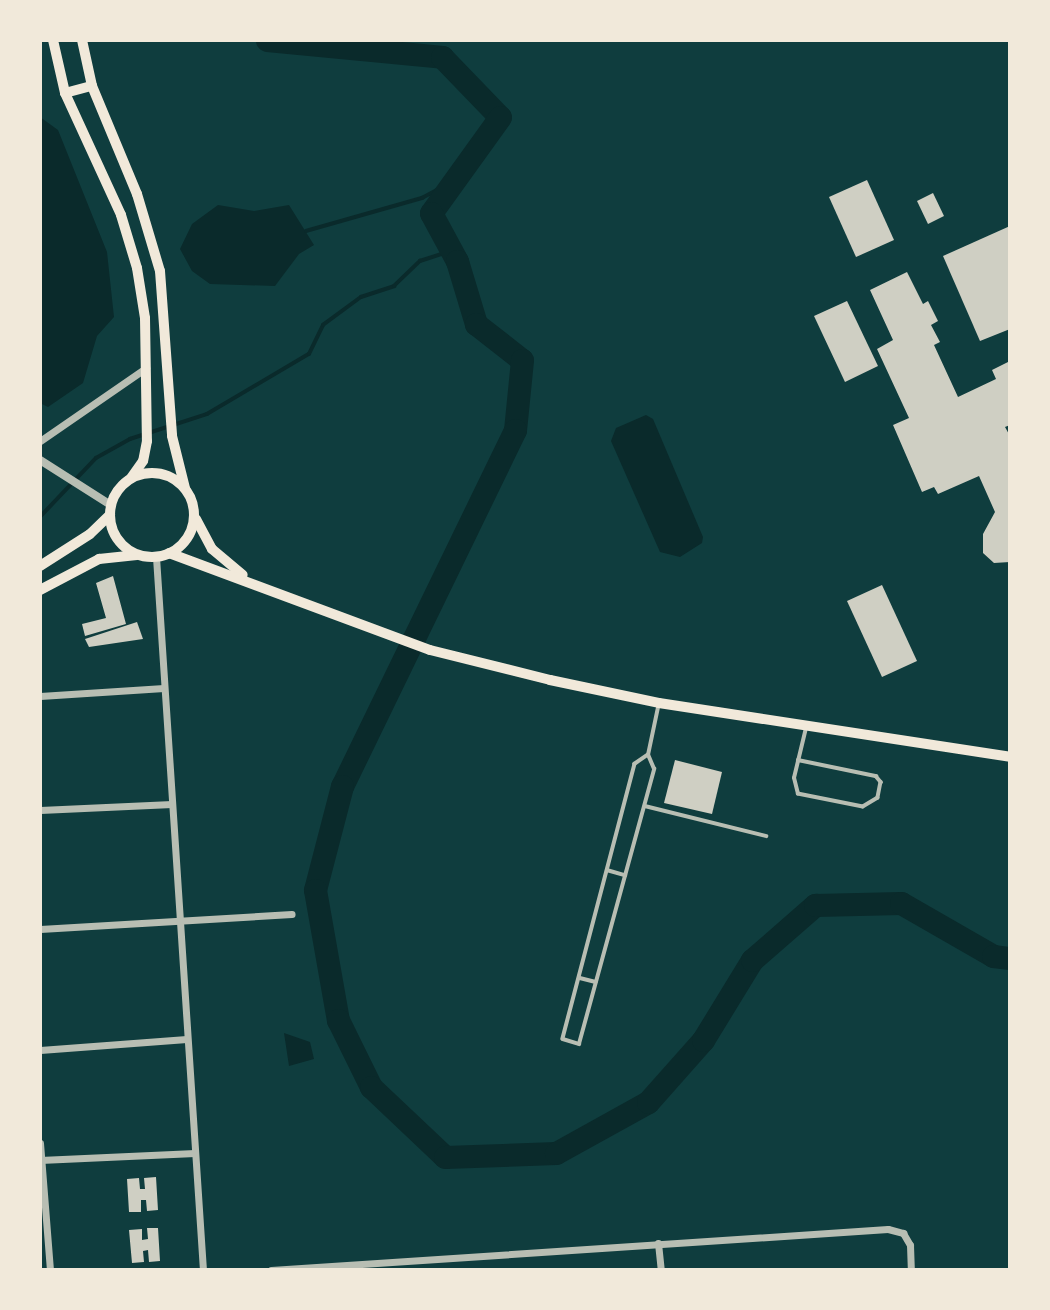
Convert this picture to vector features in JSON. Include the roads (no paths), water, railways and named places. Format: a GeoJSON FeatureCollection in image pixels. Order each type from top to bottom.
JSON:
{"type":"FeatureCollection","features":[{"type":"Feature","properties":{"kind":"main road"},"geometry":{"type":"LineString","coordinates":[[40,566],[90,534],[131,478],[147,441],[146,368],[137,268],[121,215],[65,93],[53,40]]}},
{"type":"Feature","properties":{"kind":"main road"},"geometry":{"type":"LineString","coordinates":[[82,40],[92,86],[151,233],[160,271],[172,436],[185,488],[194,514],[212,549],[252,582]]}},
{"type":"Feature","properties":{"kind":"main road"},"geometry":{"type":"LineString","coordinates":[[65,93],[92,86]]}},
{"type":"Feature","properties":{"kind":"main road"},"geometry":{"type":"LineString","coordinates":[[131,478],[160,474],[185,488]]}},
{"type":"Feature","properties":{"kind":"main road"},"geometry":{"type":"LineString","coordinates":[[110,510],[117,539],[138,555]]}},
{"type":"Feature","properties":{"kind":"main road"},"geometry":{"type":"LineString","coordinates":[[40,590],[99,559],[138,555],[156,557],[169,553],[188,537],[194,514]]}},
{"type":"Feature","properties":{"kind":"main road"},"geometry":{"type":"LineString","coordinates":[[169,553],[430,650],[659,703],[1010,757]]}},
{"type":"Feature","properties":{"kind":"street"},"geometry":{"type":"LineString","coordinates":[[40,441],[146,368]]}},
{"type":"Feature","properties":{"kind":"street"},"geometry":{"type":"LineString","coordinates":[[40,460],[91,492],[110,510]]}},
{"type":"Feature","properties":{"kind":"street"},"geometry":{"type":"LineString","coordinates":[[156,557],[203,1270]]}},
{"type":"Feature","properties":{"kind":"street"},"geometry":{"type":"LineString","coordinates":[[40,696],[164,688]]}},
{"type":"Feature","properties":{"kind":"street"},"geometry":{"type":"LineString","coordinates":[[40,810],[172,804]]}},
{"type":"Feature","properties":{"kind":"street"},"geometry":{"type":"LineString","coordinates":[[40,929],[292,914]]}},
{"type":"Feature","properties":{"kind":"street"},"geometry":{"type":"LineString","coordinates":[[40,1050],[187,1039]]}},
{"type":"Feature","properties":{"kind":"street"},"geometry":{"type":"LineString","coordinates":[[40,1143],[51,1270]]}},
{"type":"Feature","properties":{"kind":"street"},"geometry":{"type":"LineString","coordinates":[[41,1160],[195,1153]]}},
{"type":"Feature","properties":{"kind":"street"},"geometry":{"type":"LineString","coordinates":[[271,1270],[888,1229],[903,1233],[910,1245],[911,1270]]}},
{"type":"Feature","properties":{"kind":"street"},"geometry":{"type":"LineString","coordinates":[[658,1243],[661,1270]]}},
{"type":"Feature","properties":{"kind":"street"},"geometry":{"type":"LineString","coordinates":[[410,1260],[411,1270]]}},
{"type":"Feature","properties":{"kind":"lane"},"geometry":{"type":"LineString","coordinates":[[648,755],[635,764],[563,1039],[579,1044],[654,769],[648,755],[659,703]]}},
{"type":"Feature","properties":{"kind":"lane"},"geometry":{"type":"LineString","coordinates":[[799,760],[876,776],[881,782],[877,798],[863,807],[798,794],[794,778],[807,726]]}},
{"type":"Feature","properties":{"kind":"lane"},"geometry":{"type":"LineString","coordinates":[[645,806],[766,836]]}},
{"type":"Feature","properties":{"kind":"lane"},"geometry":{"type":"LineString","coordinates":[[607,870],[625,875]]}},
{"type":"Feature","properties":{"kind":"lane"},"geometry":{"type":"LineString","coordinates":[[580,978],[596,982]]}},
{"type":"Feature","properties":{"kind":"water"},"geometry":{"type":"Polygon","coordinates":[[[40,117],[58,130],[107,252],[114,317],[97,336],[83,383],[48,407],[40,403],[40,117]]]}},
{"type":"Feature","properties":{"kind":"water"},"geometry":{"type":"Polygon","coordinates":[[[218,205],[254,211],[289,205],[314,245],[299,254],[275,286],[210,284],[192,271],[180,249],[192,224],[218,205]]]}},
{"type":"Feature","properties":{"kind":"water"},"geometry":{"type":"Polygon","coordinates":[[[646,415],[653,419],[703,537],[702,543],[680,557],[660,552],[611,441],[616,428],[646,415]]]}},
{"type":"Feature","properties":{"kind":"water"},"geometry":{"type":"Polygon","coordinates":[[[284,1033],[310,1042],[314,1059],[289,1066],[284,1033]]]}},
{"type":"Feature","properties":{"kind":"waterway"},"geometry":{"type":"LineString","coordinates":[[267,40],[442,57],[500,117],[431,213],[457,261],[476,324],[522,360],[515,430],[342,786],[315,890],[338,1020],[371,1087],[445,1157],[556,1153],[648,1102],[703,1040],[752,960],[815,905],[901,903],[993,956],[1010,958]]}},
{"type":"Feature","properties":{"kind":"waterway"},"geometry":{"type":"LineString","coordinates":[[306,231],[422,198],[454,181]]}},
{"type":"Feature","properties":{"kind":"waterway"},"geometry":{"type":"LineString","coordinates":[[40,517],[96,458],[130,439],[207,414],[309,354],[323,325],[361,297],[394,286],[420,261],[451,251]]}}]}
